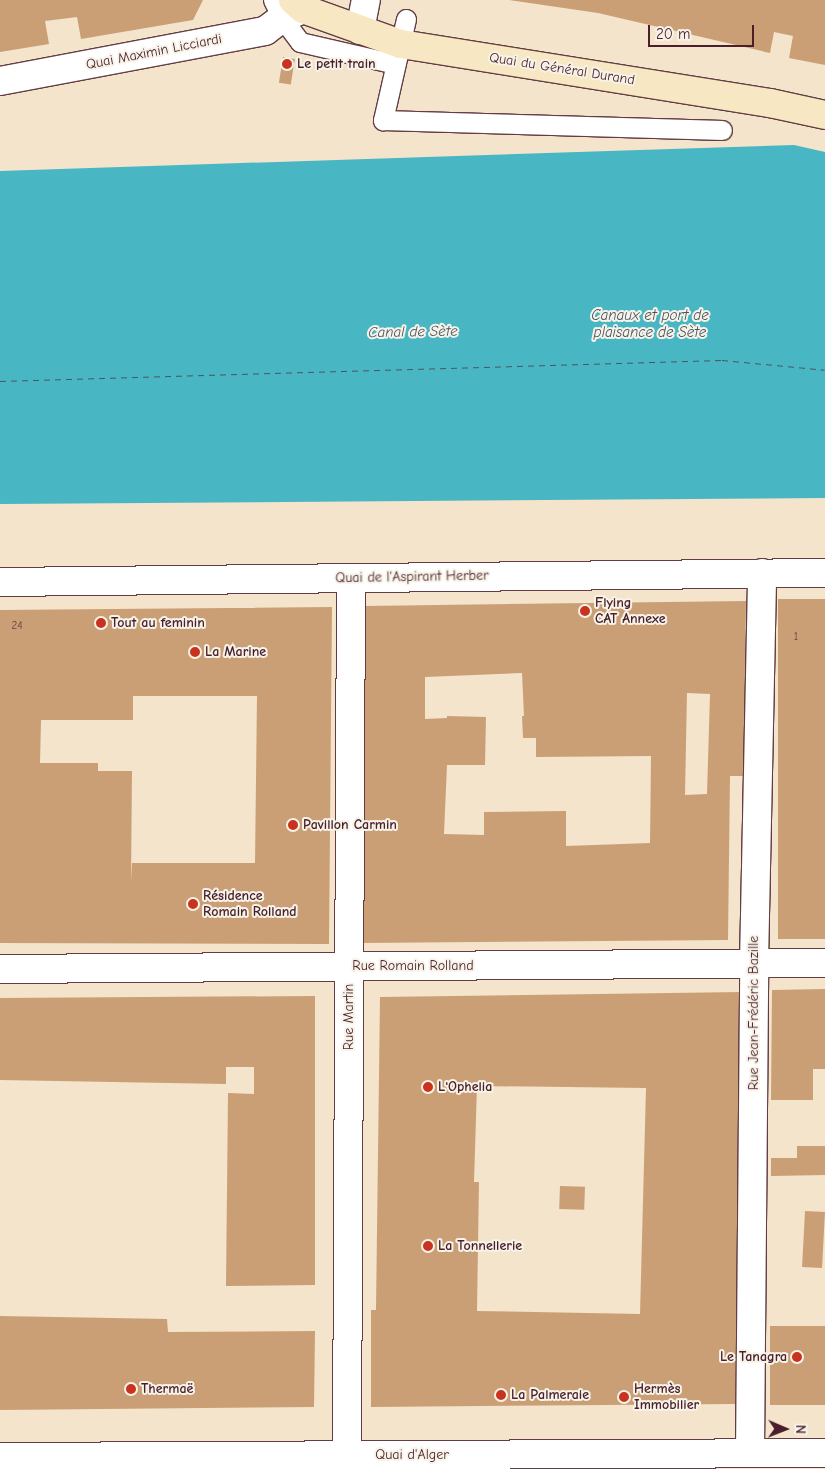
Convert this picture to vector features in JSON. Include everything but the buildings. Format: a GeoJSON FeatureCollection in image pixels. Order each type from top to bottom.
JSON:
{"type":"FeatureCollection","features":[{"type":"Feature","properties":{"kind":"main road","name":"Quai du Général Durand"},"geometry":{"type":"LineString","coordinates":[[288,7],[401,42],[770,102],[825,116]]}},
{"type":"Feature","properties":{"kind":"street"},"geometry":{"type":"LineString","coordinates":[[360,30],[366,0]]}},
{"type":"Feature","properties":{"kind":"street","name":"Quai Maximin Licciardi"},"geometry":{"type":"LineString","coordinates":[[0,81],[265,31],[288,7]]}},
{"type":"Feature","properties":{"kind":"street","name":"Rue Jean-Frédéric Bazille"},"geometry":{"type":"LineString","coordinates":[[750,1454],[754,963],[762,573]]}},
{"type":"Feature","properties":{"kind":"street","name":"Quai de l'Aspirant Herber"},"geometry":{"type":"LineString","coordinates":[[0,582],[825,573]]}},
{"type":"Feature","properties":{"kind":"street","name":"Rue Martin"},"geometry":{"type":"LineString","coordinates":[[345,1462],[350,966],[351,578]]}},
{"type":"Feature","properties":{"kind":"street","name":"Rue Romain Rolland"},"geometry":{"type":"LineString","coordinates":[[0,969],[825,963]]}},
{"type":"Feature","properties":{"kind":"street","name":"Quai d'Alger"},"geometry":{"type":"LineString","coordinates":[[0,1458],[145,1463],[345,1462],[825,1453]]}},
{"type":"Feature","properties":{"kind":"lane"},"geometry":{"type":"LineString","coordinates":[[288,7],[300,42],[401,42],[383,120],[722,130]]}},
{"type":"Feature","properties":{"kind":"water","name":"Canaux et port de plaisance de Sète"},"geometry":{"type":"Polygon","coordinates":[[[794,145],[825,152],[825,498],[0,504],[0,171],[794,145]]]}},
{"type":"Feature","properties":{"kind":"ferry route"},"geometry":{"type":"LineString","coordinates":[[0,381],[722,360],[825,370]]}},
{"type":"Feature","properties":{"kind":"place","name":"Le petit train"},"geometry":{"type":"Point","coordinates":[287,64]}},
{"type":"Feature","properties":{"kind":"place","name":"Flying CAT Annexe"},"geometry":{"type":"Point","coordinates":[585,611]}},
{"type":"Feature","properties":{"kind":"place","name":"Tout au feminin"},"geometry":{"type":"Point","coordinates":[101,623]}},
{"type":"Feature","properties":{"kind":"place","name":"La Marine"},"geometry":{"type":"Point","coordinates":[195,652]}},
{"type":"Feature","properties":{"kind":"place","name":"Pavillon Carmin"},"geometry":{"type":"Point","coordinates":[293,825]}},
{"type":"Feature","properties":{"kind":"place","name":"Résidence Romain Rolland"},"geometry":{"type":"Point","coordinates":[193,904]}},
{"type":"Feature","properties":{"kind":"place","name":"L'Ophelia"},"geometry":{"type":"Point","coordinates":[428,1087]}},
{"type":"Feature","properties":{"kind":"place","name":"La Tonnellerie"},"geometry":{"type":"Point","coordinates":[428,1246]}},
{"type":"Feature","properties":{"kind":"place","name":"Le Tanagra"},"geometry":{"type":"Point","coordinates":[797,1357]}},
{"type":"Feature","properties":{"kind":"place","name":"Thermaë"},"geometry":{"type":"Point","coordinates":[131,1389]}},
{"type":"Feature","properties":{"kind":"place","name":"La Palmeraie"},"geometry":{"type":"Point","coordinates":[501,1395]}},
{"type":"Feature","properties":{"kind":"place","name":"Hermès Immobilier"},"geometry":{"type":"Point","coordinates":[624,1397]}},
{"type":"Feature","properties":{"kind":"water label","name":"Canal de Sète"},"geometry":{"type":"Point","coordinates":[413,332]}}]}
